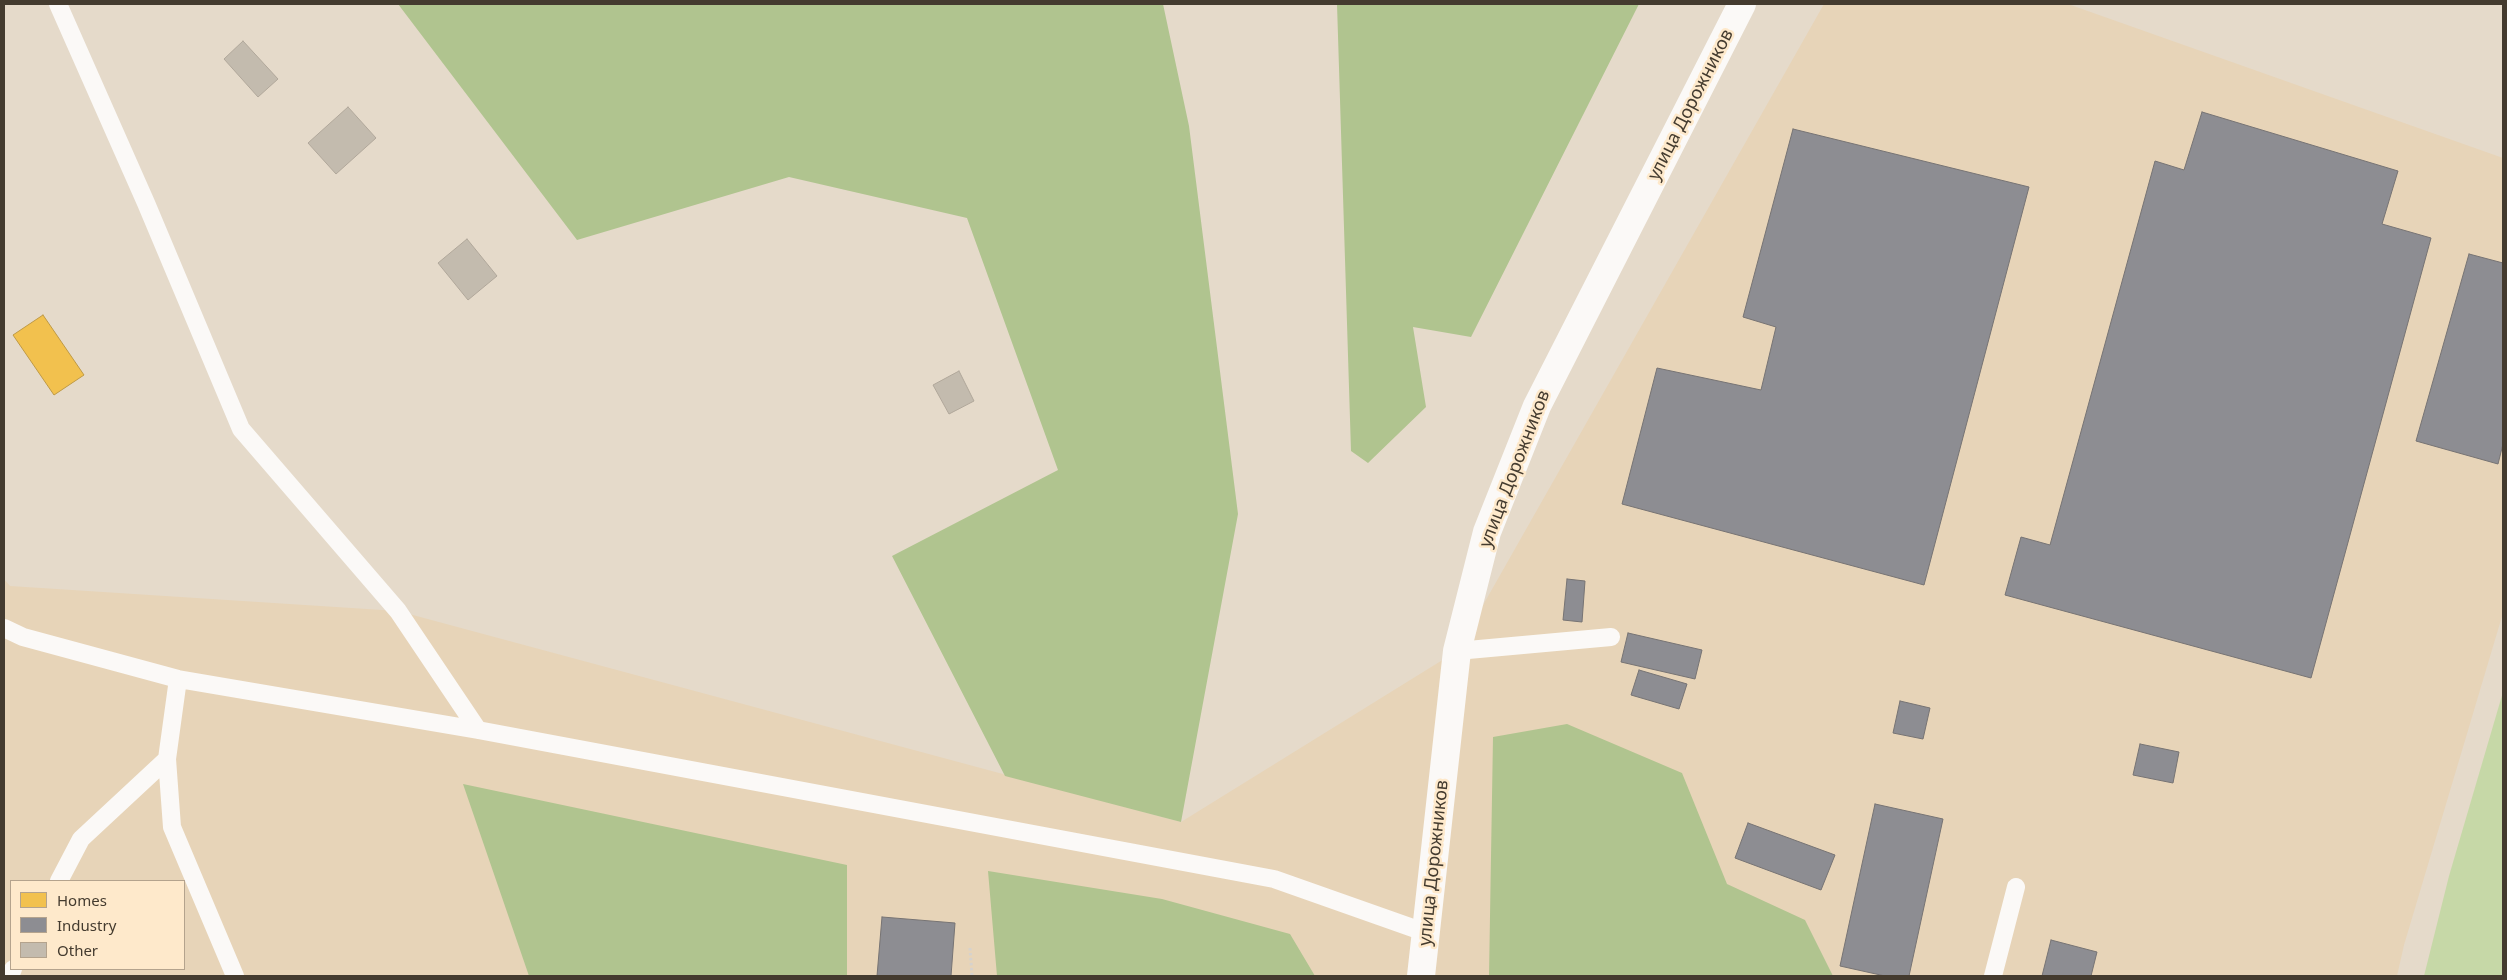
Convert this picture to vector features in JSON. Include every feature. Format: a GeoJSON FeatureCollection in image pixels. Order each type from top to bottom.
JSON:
{"type":"FeatureCollection","features":[{"type":"Feature","properties":{"kind":"street","name":"улица Дорожников"},"geometry":{"type":"LineString","coordinates":[[1421,976],[1458,651],[1487,532],[1537,406],[1742,4]]}},
{"type":"Feature","properties":{"kind":"lane"},"geometry":{"type":"LineString","coordinates":[[58,4],[146,203],[241,429],[398,611],[478,730]]}},
{"type":"Feature","properties":{"kind":"lane"},"geometry":{"type":"LineString","coordinates":[[4,628],[23,637],[178,679],[478,730],[1274,879],[1427,933]]}},
{"type":"Feature","properties":{"kind":"lane"},"geometry":{"type":"LineString","coordinates":[[1458,651],[1611,637]]}},
{"type":"Feature","properties":{"kind":"lane"},"geometry":{"type":"LineString","coordinates":[[178,679],[167,759],[172,827],[235,976]]}},
{"type":"Feature","properties":{"kind":"lane"},"geometry":{"type":"LineString","coordinates":[[60,880],[80,839],[167,759]]}},
{"type":"Feature","properties":{"kind":"lane"},"geometry":{"type":"LineString","coordinates":[[1992,976],[2016,887]]}},
{"type":"Feature","properties":{"kind":"path"},"geometry":{"type":"LineString","coordinates":[[970,948],[972,976]]}},
{"type":"Feature","properties":{"kind":"shaded area"},"geometry":{"type":"Polygon","coordinates":[[[1824,4],[2068,4],[2503,158],[2503,613],[2404,945],[2397,976],[4,976],[4,579],[10,586],[398,611],[1181,822],[1457,651],[1824,4]]]}},
{"type":"Feature","properties":{"kind":"green space"},"geometry":{"type":"Polygon","coordinates":[[[398,4],[1163,4],[1189,126],[1238,514],[1181,822],[1005,776],[892,556],[1058,470],[967,218],[789,177],[577,240],[398,4]]]}},
{"type":"Feature","properties":{"kind":"green space"},"geometry":{"type":"Polygon","coordinates":[[[1337,4],[1639,4],[1471,337],[1413,327],[1426,407],[1368,463],[1351,451],[1337,4]]]}},
{"type":"Feature","properties":{"kind":"green space"},"geometry":{"type":"Polygon","coordinates":[[[2503,692],[2503,976],[2424,976],[2449,876],[2503,692]]]}},
{"type":"Feature","properties":{"kind":"green space"},"geometry":{"type":"Polygon","coordinates":[[[1567,724],[1682,773],[1727,884],[1805,920],[1833,976],[1489,976],[1493,737],[1567,724]]]}},
{"type":"Feature","properties":{"kind":"green space"},"geometry":{"type":"Polygon","coordinates":[[[463,784],[847,865],[847,976],[529,976],[463,784]]]}},
{"type":"Feature","properties":{"kind":"green space"},"geometry":{"type":"Polygon","coordinates":[[[988,871],[1162,899],[1290,934],[1315,976],[997,976],[988,871]]]}},
{"type":"Feature","properties":{"kind":"building: Homes"},"geometry":{"type":"Polygon","coordinates":[[[43,315],[84,375],[54,395],[13,335],[43,315]]]}},
{"type":"Feature","properties":{"kind":"building: Industry"},"geometry":{"type":"Polygon","coordinates":[[[2202,112],[2398,171],[2382,224],[2431,238],[2311,678],[2005,595],[2021,537],[2050,545],[2155,161],[2184,170],[2202,112]]]}},
{"type":"Feature","properties":{"kind":"building: Industry"},"geometry":{"type":"Polygon","coordinates":[[[1793,129],[2029,187],[1924,585],[1622,504],[1657,368],[1761,390],[1776,327],[1743,317],[1793,129]]]}},
{"type":"Feature","properties":{"kind":"building: Industry"},"geometry":{"type":"Polygon","coordinates":[[[2469,254],[2503,263],[2503,444],[2498,464],[2416,441],[2469,254]]]}},
{"type":"Feature","properties":{"kind":"building: Industry"},"geometry":{"type":"Polygon","coordinates":[[[1567,579],[1585,581],[1582,622],[1563,620],[1567,579]]]}},
{"type":"Feature","properties":{"kind":"building: Industry"},"geometry":{"type":"Polygon","coordinates":[[[1628,633],[1702,650],[1695,679],[1621,662],[1628,633]]]}},
{"type":"Feature","properties":{"kind":"building: Industry"},"geometry":{"type":"Polygon","coordinates":[[[1639,670],[1687,684],[1679,709],[1631,695],[1639,670]]]}},
{"type":"Feature","properties":{"kind":"building: Industry"},"geometry":{"type":"Polygon","coordinates":[[[1900,701],[1930,708],[1923,739],[1893,733],[1900,701]]]}},
{"type":"Feature","properties":{"kind":"building: Industry"},"geometry":{"type":"Polygon","coordinates":[[[2140,744],[2179,752],[2173,783],[2133,775],[2140,744]]]}},
{"type":"Feature","properties":{"kind":"building: Industry"},"geometry":{"type":"Polygon","coordinates":[[[1875,804],[1943,819],[1909,976],[1885,976],[1840,966],[1875,804]]]}},
{"type":"Feature","properties":{"kind":"building: Industry"},"geometry":{"type":"Polygon","coordinates":[[[1748,823],[1835,855],[1821,890],[1735,858],[1748,823]]]}},
{"type":"Feature","properties":{"kind":"building: Industry"},"geometry":{"type":"Polygon","coordinates":[[[882,917],[955,923],[951,976],[877,976],[882,917]]]}},
{"type":"Feature","properties":{"kind":"building: Industry"},"geometry":{"type":"Polygon","coordinates":[[[2051,940],[2097,952],[2091,976],[2042,976],[2051,940]]]}},
{"type":"Feature","properties":{"kind":"building: Other"},"geometry":{"type":"Polygon","coordinates":[[[243,41],[278,79],[258,97],[224,59],[243,41]]]}},
{"type":"Feature","properties":{"kind":"building: Other"},"geometry":{"type":"Polygon","coordinates":[[[348,107],[376,138],[336,174],[308,143],[348,107]]]}},
{"type":"Feature","properties":{"kind":"building: Other"},"geometry":{"type":"Polygon","coordinates":[[[467,239],[497,276],[468,300],[438,263],[467,239]]]}},
{"type":"Feature","properties":{"kind":"building: Other"},"geometry":{"type":"Polygon","coordinates":[[[959,371],[974,401],[949,414],[933,385],[959,371]]]}}]}
